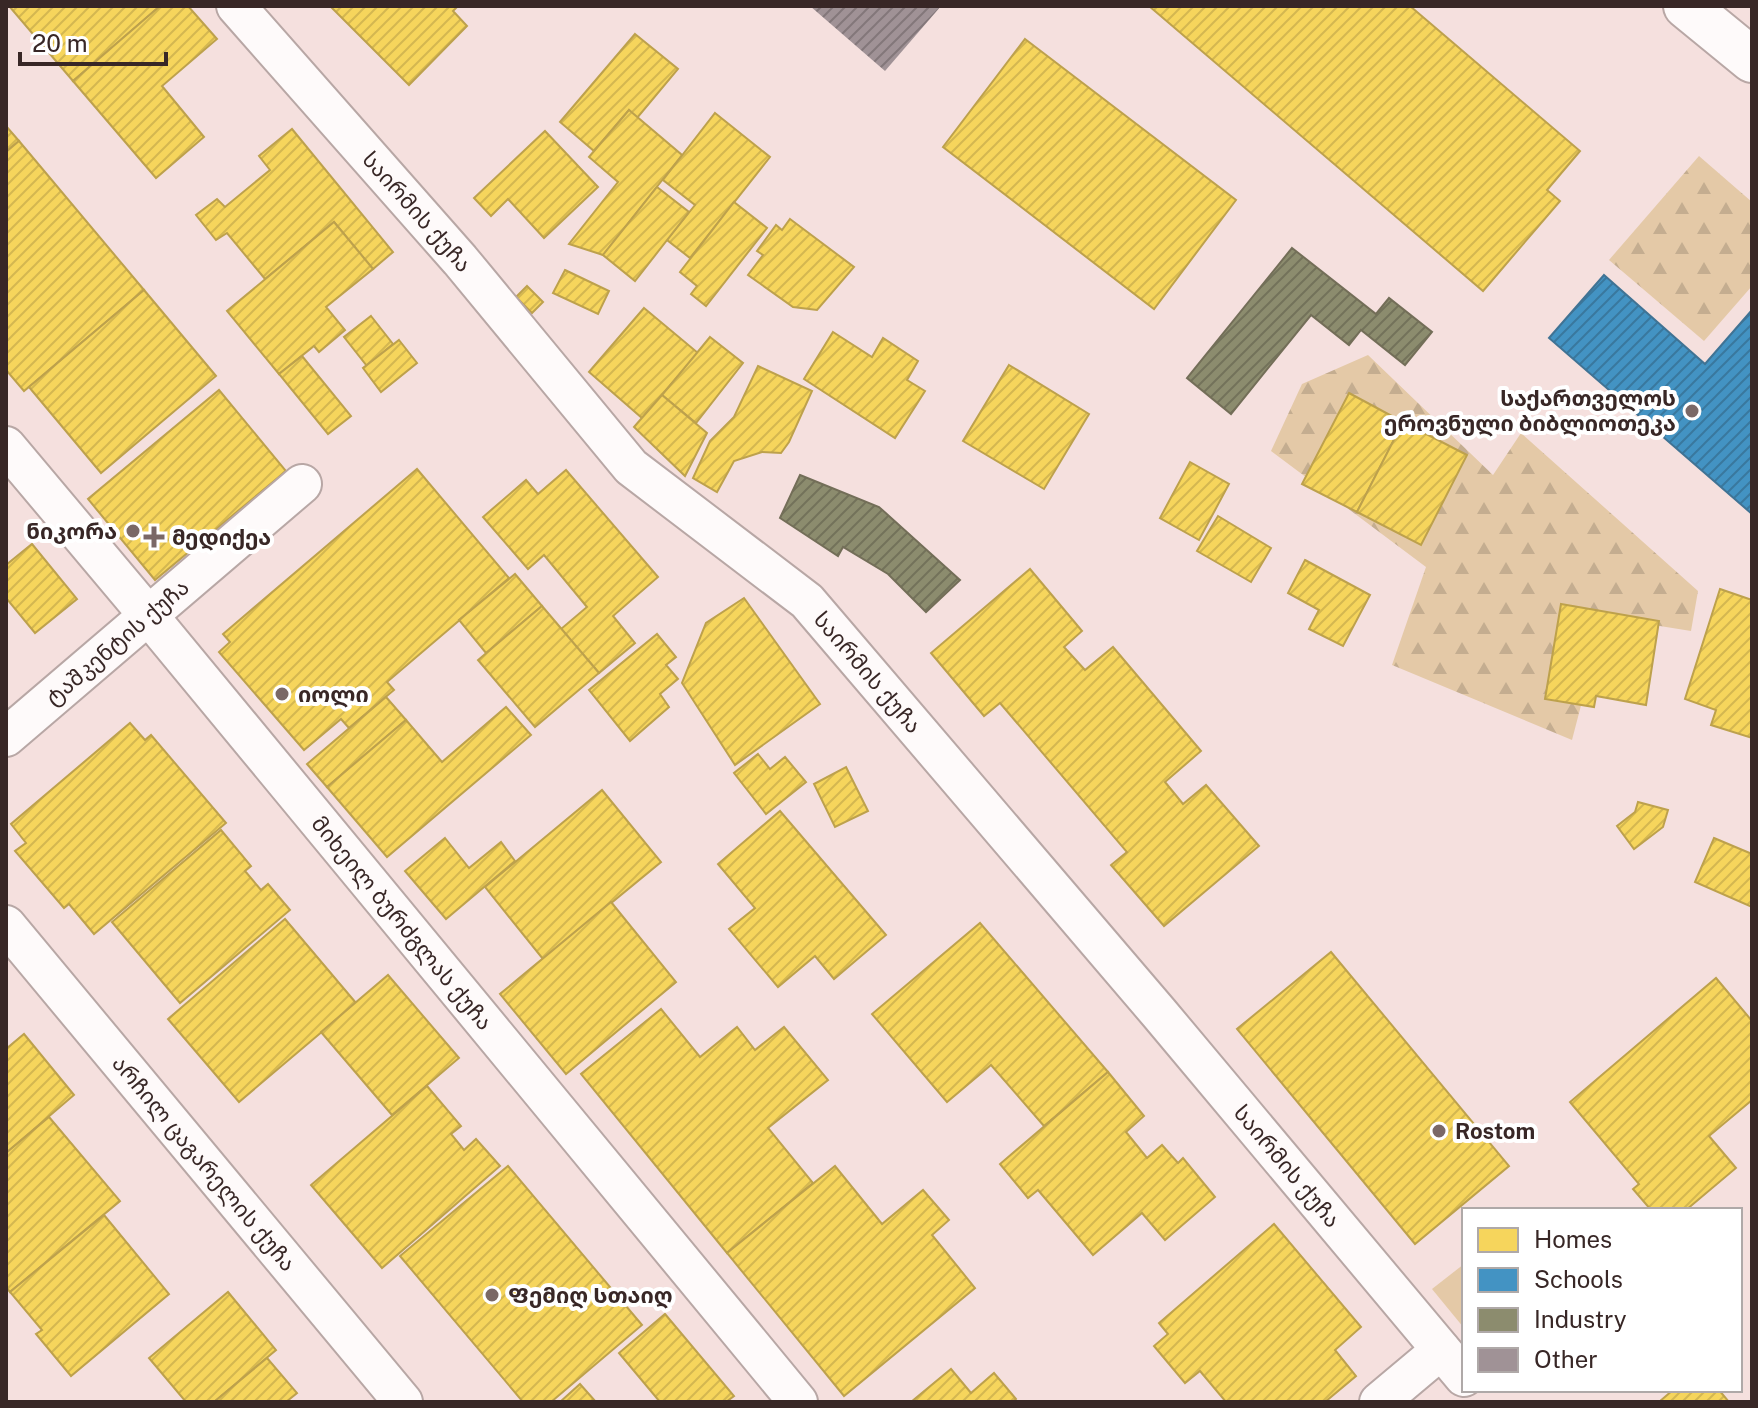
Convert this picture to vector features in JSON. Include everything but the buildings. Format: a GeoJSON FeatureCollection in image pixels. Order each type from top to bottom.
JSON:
{"type":"FeatureCollection","features":[{"type":"Feature","properties":{"kind":"main road"},"geometry":{"type":"LineString","coordinates":[[1686,6],[1752,60]]}},
{"type":"Feature","properties":{"kind":"street","name":"საირმის ქუჩა"},"geometry":{"type":"LineString","coordinates":[[236,6],[460,260],[631,467],[807,601],[1159,1013],[1453,1364]]}},
{"type":"Feature","properties":{"kind":"street","name":"მიხეილ ბურძგლას ქუჩა"},"geometry":{"type":"LineString","coordinates":[[6,446],[798,1402]]}},
{"type":"Feature","properties":{"kind":"street","name":"ტაშკენტის ქუჩა"},"geometry":{"type":"LineString","coordinates":[[6,737],[302,484]]}},
{"type":"Feature","properties":{"kind":"street","name":"არჩილ ცაგარელის ქუჩა"},"geometry":{"type":"LineString","coordinates":[[6,925],[403,1402]]}},
{"type":"Feature","properties":{"kind":"street"},"geometry":{"type":"LineString","coordinates":[[1379,1402],[1453,1364]]}},
{"type":"Feature","properties":{"kind":"green space"},"geometry":{"type":"Polygon","coordinates":[[[1699,156],[1752,202],[1752,286],[1704,341],[1609,260],[1699,156]]]}},
{"type":"Feature","properties":{"kind":"green space"},"geometry":{"type":"Polygon","coordinates":[[[1368,355],[1493,475],[1521,433],[1698,591],[1691,631],[1604,617],[1572,740],[1392,665],[1426,567],[1271,451],[1302,384],[1368,355]]]}},
{"type":"Feature","properties":{"kind":"green space"},"geometry":{"type":"Polygon","coordinates":[[[1462,1266],[1462,1326],[1432,1289],[1462,1266]]]}},
{"type":"Feature","properties":{"kind":"place","name":"საქართველოს ეროვნული ბიბლიოთეკა"},"geometry":{"type":"Point","coordinates":[1692,411]}},
{"type":"Feature","properties":{"kind":"place","name":"ნიკორა"},"geometry":{"type":"Point","coordinates":[133,531]}},
{"type":"Feature","properties":{"kind":"place","name":"მედიქეა"},"geometry":{"type":"Point","coordinates":[154,537]}},
{"type":"Feature","properties":{"kind":"place","name":"იოლი"},"geometry":{"type":"Point","coordinates":[282,694]}},
{"type":"Feature","properties":{"kind":"place","name":"Rostom"},"geometry":{"type":"Point","coordinates":[1439,1131]}},
{"type":"Feature","properties":{"kind":"place","name":"Ფემიღ Სთაიღ"},"geometry":{"type":"Point","coordinates":[492,1295]}}]}
